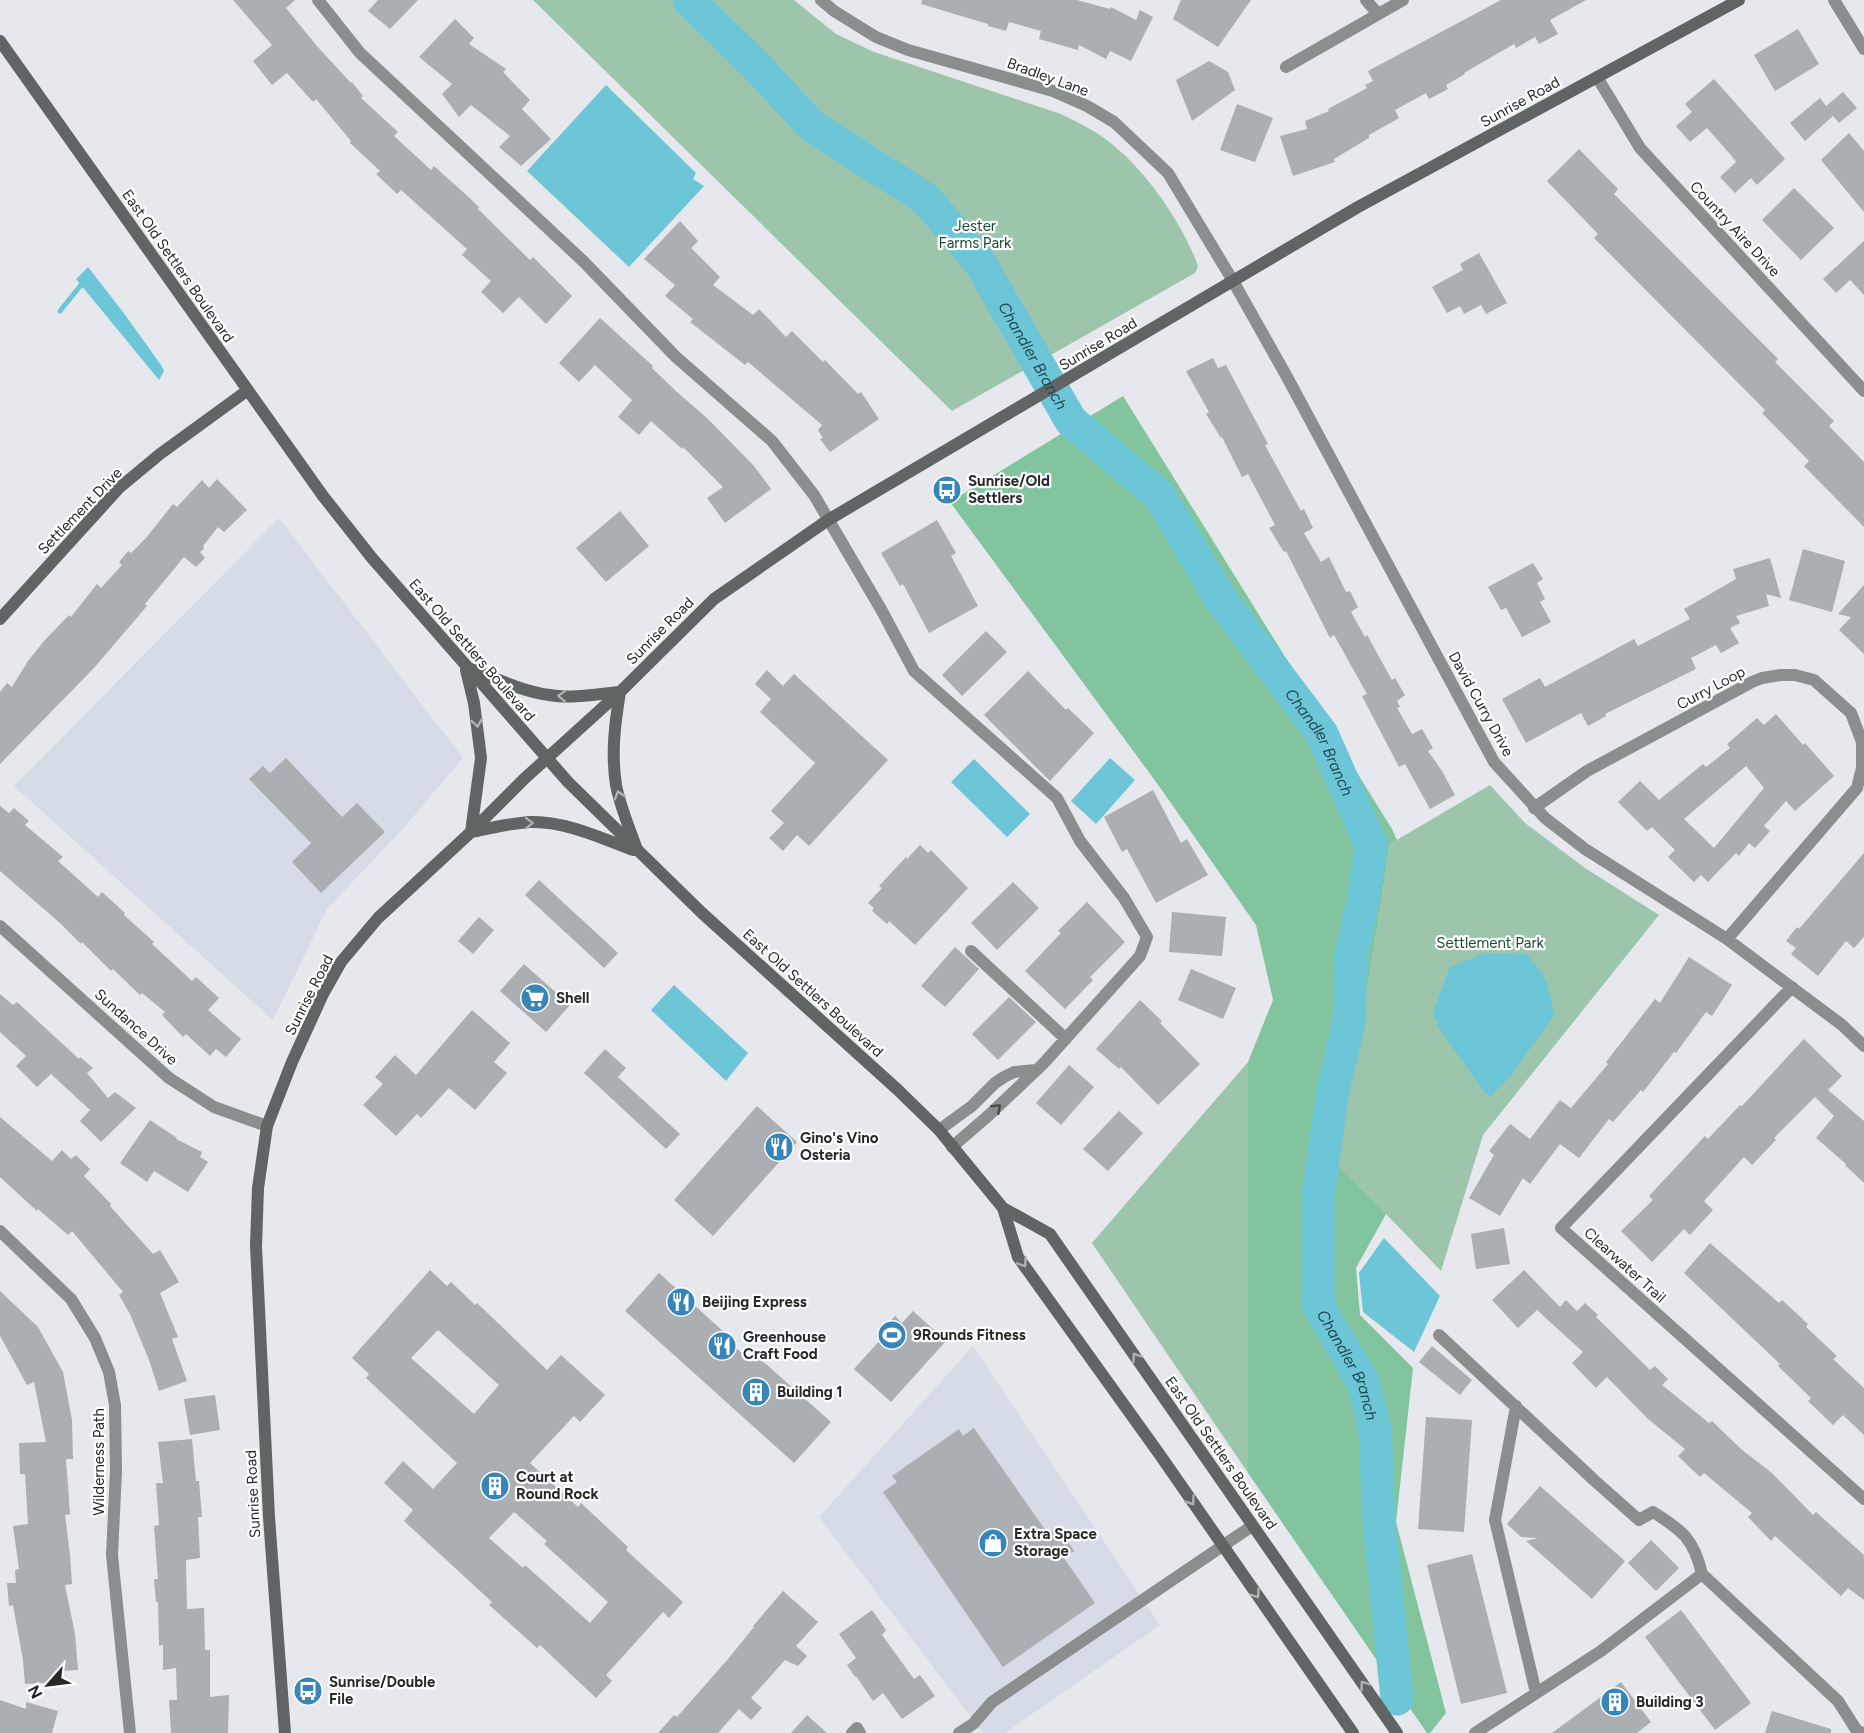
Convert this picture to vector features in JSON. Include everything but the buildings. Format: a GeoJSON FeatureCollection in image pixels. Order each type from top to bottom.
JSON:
{"type":"FeatureCollection","features":[{"type":"Feature","properties":{"kind":"main road","name":"Sunrise Road"},"geometry":{"type":"LineString","coordinates":[[285,1733],[269,1517],[256,1246],[258,1188],[267,1126],[292,1062],[323,994],[341,962],[378,918],[620,692],[714,599],[828,520],[1359,207],[1739,0]]}},
{"type":"Feature","properties":{"kind":"main road","name":"East Old Settlers Boulevard"},"geometry":{"type":"LineString","coordinates":[[0,41],[323,496],[372,558],[465,666],[568,782],[637,851],[939,1130],[1004,1208],[1050,1233],[1397,1733]]}},
{"type":"Feature","properties":{"kind":"main road","name":"Settlement Drive"},"geometry":{"type":"LineString","coordinates":[[0,619],[119,488],[160,454],[248,390]]}},
{"type":"Feature","properties":{"kind":"main road"},"geometry":{"type":"LineString","coordinates":[[465,666],[518,687],[548,695],[576,696],[620,692],[613,762],[616,787],[637,851]]}},
{"type":"Feature","properties":{"kind":"main road"},"geometry":{"type":"LineString","coordinates":[[465,666],[474,703],[481,758],[471,831],[532,822],[545,823],[579,831],[637,851]]}},
{"type":"Feature","properties":{"kind":"main road","name":"East Old Settlers Boulevard"},"geometry":{"type":"LineString","coordinates":[[1004,1208],[1018,1257],[1353,1733]]}},
{"type":"Feature","properties":{"kind":"street"},"geometry":{"type":"LineString","coordinates":[[318,0],[360,53],[583,261],[676,357],[772,441],[814,495],[882,611],[914,671],[1057,798],[1080,840],[1124,898],[1147,936],[1140,956],[1066,1039],[989,1116],[952,1146]]}},
{"type":"Feature","properties":{"kind":"street","name":"Bradley Lane"},"geometry":{"type":"LineString","coordinates":[[821,0],[834,11],[876,37],[908,50],[1053,91],[1087,106],[1114,122],[1168,173],[1233,281]]}},
{"type":"Feature","properties":{"kind":"street"},"geometry":{"type":"LineString","coordinates":[[1366,0],[1378,14]]}},
{"type":"Feature","properties":{"kind":"street"},"geometry":{"type":"LineString","coordinates":[[1286,67],[1403,0]]}},
{"type":"Feature","properties":{"kind":"street"},"geometry":{"type":"LineString","coordinates":[[1834,0],[1864,48]]}},
{"type":"Feature","properties":{"kind":"street","name":"Country Aire Drive"},"geometry":{"type":"LineString","coordinates":[[1597,77],[1640,148],[1864,391]]}},
{"type":"Feature","properties":{"kind":"street","name":"David Curry Drive"},"geometry":{"type":"LineString","coordinates":[[1233,281],[1494,762],[1545,818],[1585,849],[1727,939],[1842,1025],[1864,1046]]}},
{"type":"Feature","properties":{"kind":"street","name":"Curry Loop"},"geometry":{"type":"LineString","coordinates":[[1534,807],[1587,771],[1752,682],[1781,675],[1795,675],[1814,680],[1851,713],[1856,722],[1863,753],[1857,788],[1727,939]]}},
{"type":"Feature","properties":{"kind":"street","name":"Sundance Drive"},"geometry":{"type":"LineString","coordinates":[[0,926],[169,1078],[214,1107],[267,1126]]}},
{"type":"Feature","properties":{"kind":"street"},"geometry":{"type":"LineString","coordinates":[[971,951],[1066,1039]]}},
{"type":"Feature","properties":{"kind":"street","name":"Clearwater Trail"},"geometry":{"type":"LineString","coordinates":[[1792,987],[1561,1228],[1864,1499]]}},
{"type":"Feature","properties":{"kind":"street"},"geometry":{"type":"LineString","coordinates":[[939,1130],[972,1106],[1004,1077],[1014,1072],[1040,1067]]}},
{"type":"Feature","properties":{"kind":"street","name":"Wilderness Path"},"geometry":{"type":"LineString","coordinates":[[0,1231],[71,1299],[95,1338],[110,1372],[115,1405],[116,1471],[112,1555],[130,1733]]}},
{"type":"Feature","properties":{"kind":"street"},"geometry":{"type":"LineString","coordinates":[[1439,1335],[1639,1520],[1653,1512],[1679,1528],[1697,1553],[1702,1574],[1838,1701],[1857,1731],[1863,1733]]}},
{"type":"Feature","properties":{"kind":"street"},"geometry":{"type":"LineString","coordinates":[[1516,1406],[1495,1520],[1536,1693]]}},
{"type":"Feature","properties":{"kind":"street"},"geometry":{"type":"LineString","coordinates":[[959,1733],[973,1724],[993,1702],[1252,1526]]}},
{"type":"Feature","properties":{"kind":"street"},"geometry":{"type":"LineString","coordinates":[[1475,1733],[1601,1651],[1702,1574]]}},
{"type":"Feature","properties":{"kind":"street"},"geometry":{"type":"LineString","coordinates":[[1843,1733],[1849,1718]]}},
{"type":"Feature","properties":{"kind":"street"},"geometry":{"type":"LineString","coordinates":[[852,1733],[856,1728],[860,1733]]}},
{"type":"Feature","properties":{"kind":"shaded area"},"geometry":{"type":"Polygon","coordinates":[[[279,518],[463,758],[400,832],[327,909],[273,1020],[14,786],[279,518]]]}},
{"type":"Feature","properties":{"kind":"shaded area"},"geometry":{"type":"Polygon","coordinates":[[[973,1346],[1160,1625],[1005,1733],[983,1733],[819,1517],[973,1346]]]}},
{"type":"Feature","properties":{"kind":"green space","name":"Jester Farms Park"},"geometry":{"type":"Polygon","coordinates":[[[533,0],[794,0],[836,34],[874,52],[1061,114],[1101,136],[1126,156],[1163,201],[1184,234],[1198,266],[1195,273],[952,411],[533,0]]]}},
{"type":"Feature","properties":{"kind":"green space"},"geometry":{"type":"Polygon","coordinates":[[[1123,396],[1397,840],[1390,844],[1370,975],[1334,1160],[1386,1214],[1356,1268],[1360,1315],[1413,1368],[1396,1522],[1446,1713],[1430,1733],[1427,1733],[1248,1473],[1248,1062],[1273,1000],[1256,925],[1159,786],[950,502],[1123,396]]]}},
{"type":"Feature","properties":{"kind":"green space","name":"Settlement Park"},"geometry":{"type":"Polygon","coordinates":[[[1490,785],[1525,823],[1585,868],[1659,915],[1483,1135],[1441,1271],[1334,1160],[1370,975],[1390,844],[1490,785]]]}},
{"type":"Feature","properties":{"kind":"green space"},"geometry":{"type":"Polygon","coordinates":[[[1248,1062],[1248,1473],[1092,1243],[1248,1062]]]}},
{"type":"Feature","properties":{"kind":"water"},"geometry":{"type":"Polygon","coordinates":[[[606,85],[696,173],[693,179],[704,186],[629,267],[527,171],[606,85]]]}},
{"type":"Feature","properties":{"kind":"water"},"geometry":{"type":"Polygon","coordinates":[[[88,267],[161,365],[164,371],[159,380],[76,279],[88,267]]]}},
{"type":"Feature","properties":{"kind":"water"},"geometry":{"type":"Polygon","coordinates":[[[1110,758],[1135,780],[1096,824],[1071,801],[1110,758]]]}},
{"type":"Feature","properties":{"kind":"water"},"geometry":{"type":"Polygon","coordinates":[[[974,759],[1030,814],[1007,837],[951,782],[974,759]]]}},
{"type":"Feature","properties":{"kind":"water"},"geometry":{"type":"Polygon","coordinates":[[[1485,953],[1526,954],[1543,975],[1551,997],[1554,1016],[1509,1078],[1491,1096],[1484,1092],[1439,1028],[1433,1012],[1450,967],[1485,953]]]}},
{"type":"Feature","properties":{"kind":"water"},"geometry":{"type":"Polygon","coordinates":[[[674,985],[748,1053],[726,1081],[651,1010],[674,985]]]}},
{"type":"Feature","properties":{"kind":"water"},"geometry":{"type":"Polygon","coordinates":[[[1384,1238],[1440,1296],[1414,1352],[1363,1312],[1359,1273],[1384,1238]]]}},
{"type":"Feature","properties":{"kind":"waterway","name":"Chandler Branch"},"geometry":{"type":"LineString","coordinates":[[689,0],[759,69],[813,127],[926,199],[980,263],[1071,421],[1159,495],[1220,598],[1322,734],[1371,845],[1363,902],[1351,954],[1349,1023],[1333,1090],[1318,1195],[1318,1305],[1363,1382],[1375,1430],[1379,1522],[1397,1699]]}},
{"type":"Feature","properties":{"kind":"waterway"},"geometry":{"type":"LineString","coordinates":[[60,311],[81,285]]}},
{"type":"Feature","properties":{"kind":"place","name":"Sunrise/Old Settlers"},"geometry":{"type":"Point","coordinates":[947,490]}},
{"type":"Feature","properties":{"kind":"place","name":"Shell"},"geometry":{"type":"Point","coordinates":[535,998]}},
{"type":"Feature","properties":{"kind":"place","name":"Gino's Vino Osteria"},"geometry":{"type":"Point","coordinates":[779,1147]}},
{"type":"Feature","properties":{"kind":"place","name":"Beijing Express"},"geometry":{"type":"Point","coordinates":[681,1302]}},
{"type":"Feature","properties":{"kind":"place","name":"9Rounds Fitness"},"geometry":{"type":"Point","coordinates":[892,1335]}},
{"type":"Feature","properties":{"kind":"place","name":"Greenhouse Craft Food"},"geometry":{"type":"Point","coordinates":[722,1346]}},
{"type":"Feature","properties":{"kind":"place","name":"Building 1"},"geometry":{"type":"Point","coordinates":[756,1392]}},
{"type":"Feature","properties":{"kind":"place","name":"Court at Round Rock"},"geometry":{"type":"Point","coordinates":[495,1486]}},
{"type":"Feature","properties":{"kind":"place","name":"Extra Space Storage"},"geometry":{"type":"Point","coordinates":[993,1543]}},
{"type":"Feature","properties":{"kind":"place","name":"Sunrise/Double File"},"geometry":{"type":"Point","coordinates":[308,1691]}},
{"type":"Feature","properties":{"kind":"place","name":"Building 3"},"geometry":{"type":"Point","coordinates":[1615,1702]}}]}
